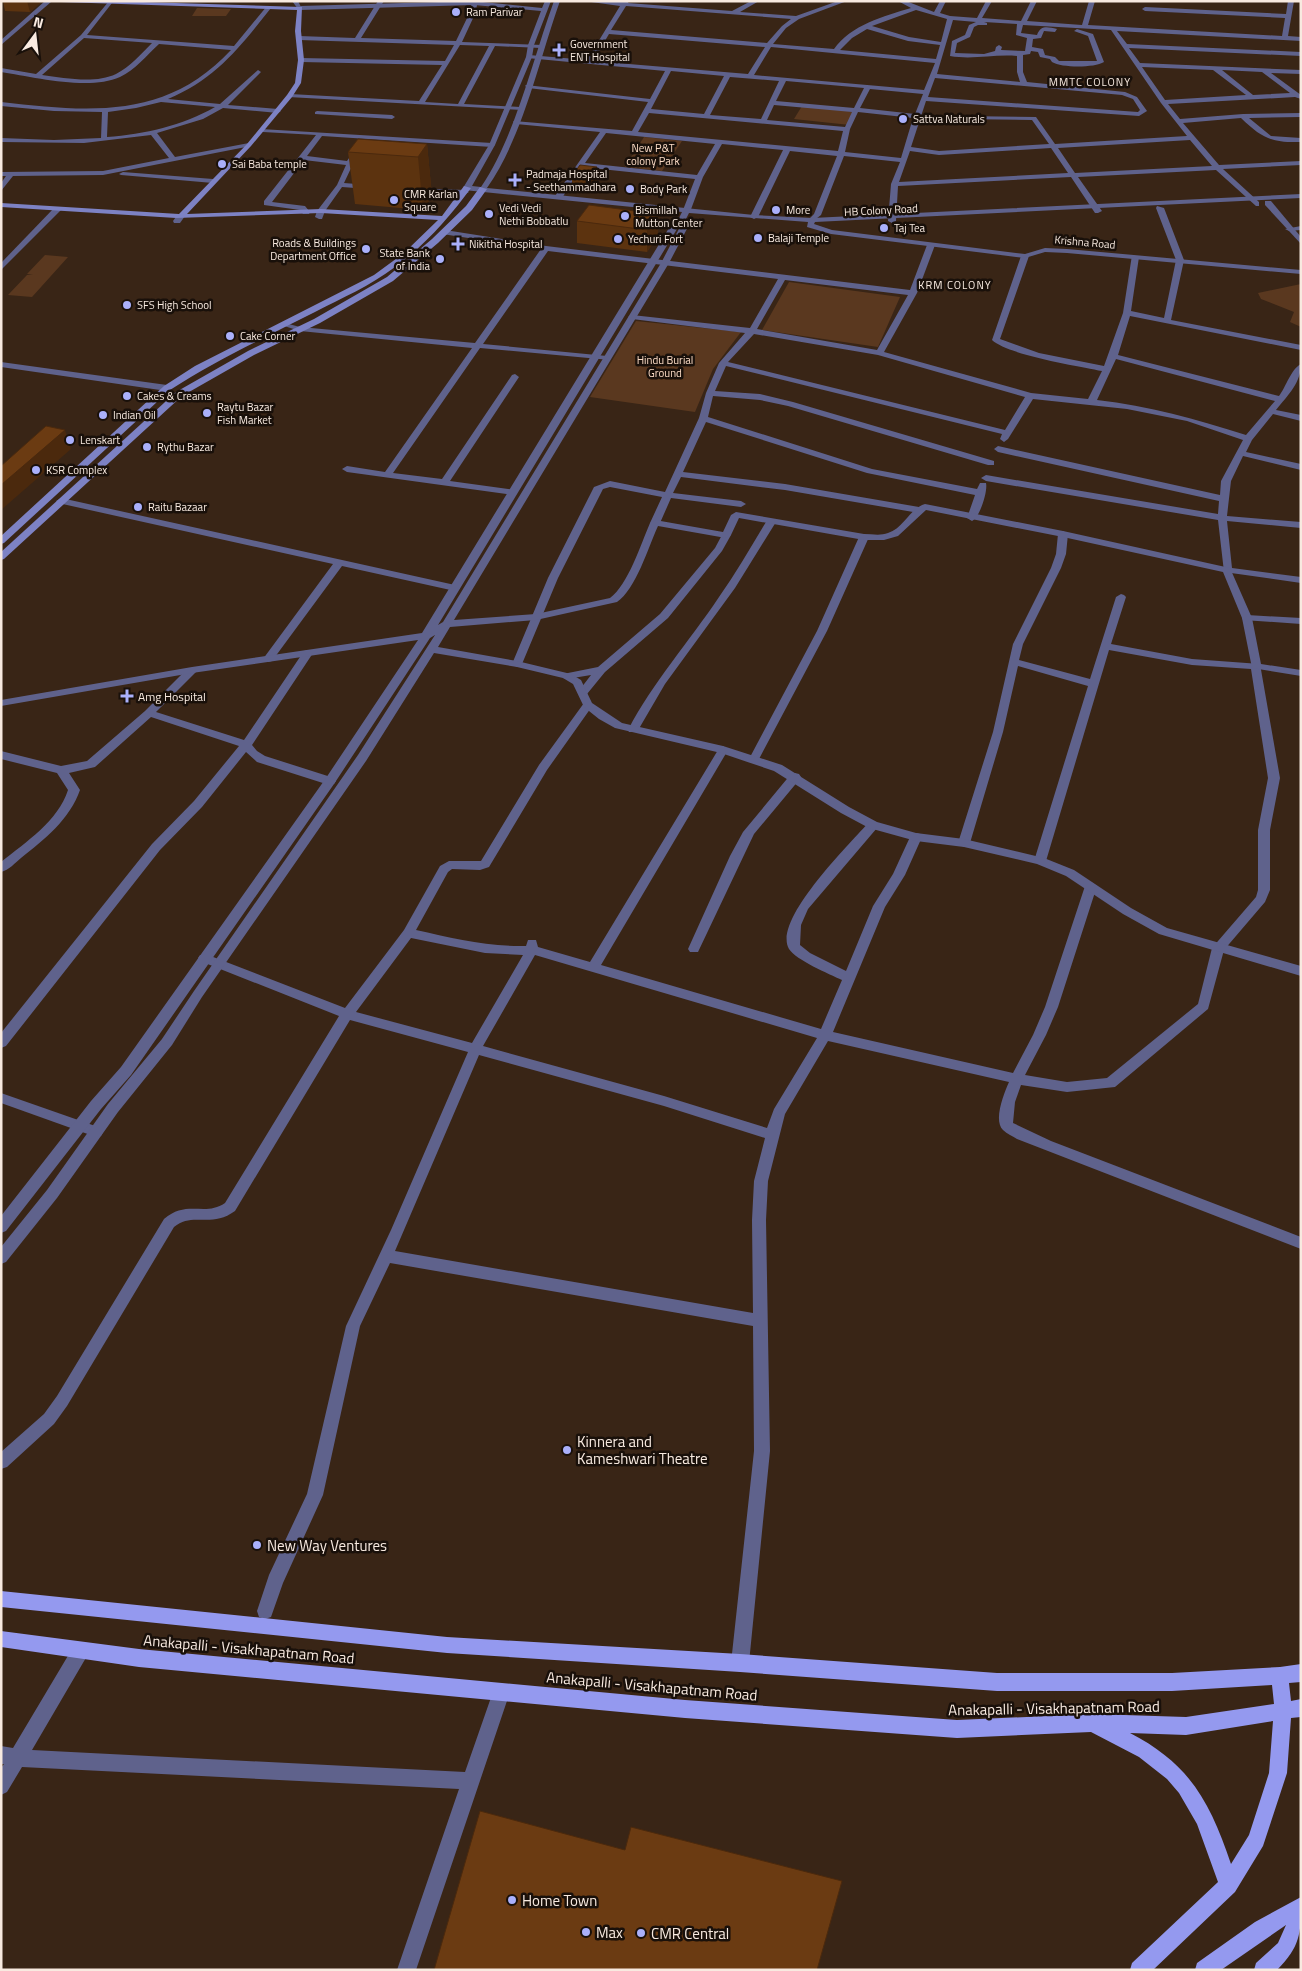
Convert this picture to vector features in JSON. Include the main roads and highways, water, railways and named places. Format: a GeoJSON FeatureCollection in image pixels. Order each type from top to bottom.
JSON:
{"type":"FeatureCollection","features":[{"type":"Feature","properties":{"kind":"main road"},"geometry":{"type":"LineString","coordinates":[[34,1],[300,8],[299,38],[301,60],[298,82],[290,96],[263,130],[179,218]]}},
{"type":"Feature","properties":{"kind":"main road"},"geometry":{"type":"LineString","coordinates":[[1,557],[179,394],[251,353],[300,329],[390,279],[444,225],[466,190]]}},
{"type":"Feature","properties":{"kind":"main road"},"geometry":{"type":"LineString","coordinates":[[1,541],[167,388],[198,368],[387,271],[444,225],[469,208],[482,191]]}},
{"type":"Feature","properties":{"kind":"main road"},"geometry":{"type":"LineString","coordinates":[[1,204],[57,211]]}},
{"type":"Feature","properties":{"kind":"main road"},"geometry":{"type":"LineString","coordinates":[[1,210],[57,211],[179,218],[320,214]]}},
{"type":"Feature","properties":{"kind":"main road"},"geometry":{"type":"LineString","coordinates":[[179,218],[306,212],[444,225]]}},
{"type":"Feature","properties":{"kind":"main road","name":"Anakapalli - Visakhapatnam Road"},"geometry":{"type":"LineString","coordinates":[[1,1599],[447,1645],[740,1663],[997,1682],[1172,1682],[1280,1676],[1301,1673]]}},
{"type":"Feature","properties":{"kind":"main road","name":"Anakapalli - Visakhapatnam Road"},"geometry":{"type":"LineString","coordinates":[[1,1639],[139,1658],[685,1709],[957,1729],[1093,1723],[1186,1726],[1292,1710]]}},
{"type":"Feature","properties":{"kind":"main road"},"geometry":{"type":"LineString","coordinates":[[1138,1970],[1228,1885],[1257,1840],[1273,1794],[1292,1710],[1280,1676]]}},
{"type":"Feature","properties":{"kind":"main road"},"geometry":{"type":"LineString","coordinates":[[1093,1723],[1160,1762],[1185,1786],[1204,1819],[1218,1853],[1228,1885]]}},
{"type":"Feature","properties":{"kind":"main road"},"geometry":{"type":"LineString","coordinates":[[1204,1970],[1262,1929],[1301,1906]]}},
{"type":"Feature","properties":{"kind":"main road"},"geometry":{"type":"LineString","coordinates":[[1262,1970],[1285,1950],[1301,1912]]}},
{"type":"Feature","properties":{"kind":"place","name":"Ram Parivar"},"geometry":{"type":"Point","coordinates":[456,12]}},
{"type":"Feature","properties":{"kind":"place","name":"Government ENT Hospital"},"geometry":{"type":"Point","coordinates":[559,50]}},
{"type":"Feature","properties":{"kind":"place","name":"Sattva Naturals"},"geometry":{"type":"Point","coordinates":[903,119]}},
{"type":"Feature","properties":{"kind":"place","name":"Sai Baba temple"},"geometry":{"type":"Point","coordinates":[222,164]}},
{"type":"Feature","properties":{"kind":"place","name":"Padmaja Hospital - Seethammadhara"},"geometry":{"type":"Point","coordinates":[515,180]}},
{"type":"Feature","properties":{"kind":"place","name":"Body Park"},"geometry":{"type":"Point","coordinates":[630,189]}},
{"type":"Feature","properties":{"kind":"place","name":"CMR Karlan Square"},"geometry":{"type":"Point","coordinates":[394,200]}},
{"type":"Feature","properties":{"kind":"place","name":"More"},"geometry":{"type":"Point","coordinates":[776,210]}},
{"type":"Feature","properties":{"kind":"place","name":"Vedi Vedi Nethi Bobbatlu"},"geometry":{"type":"Point","coordinates":[489,214]}},
{"type":"Feature","properties":{"kind":"place","name":"Bismillah Mutton Center"},"geometry":{"type":"Point","coordinates":[625,216]}},
{"type":"Feature","properties":{"kind":"place","name":"Taj Tea"},"geometry":{"type":"Point","coordinates":[884,228]}},
{"type":"Feature","properties":{"kind":"place","name":"Balaji Temple"},"geometry":{"type":"Point","coordinates":[758,238]}},
{"type":"Feature","properties":{"kind":"place","name":"Yechuri Fort"},"geometry":{"type":"Point","coordinates":[618,239]}},
{"type":"Feature","properties":{"kind":"place","name":"Nikitha Hospital"},"geometry":{"type":"Point","coordinates":[458,244]}},
{"type":"Feature","properties":{"kind":"place","name":"Roads & Buildings Department Office"},"geometry":{"type":"Point","coordinates":[366,249]}},
{"type":"Feature","properties":{"kind":"place","name":"State Bank of India"},"geometry":{"type":"Point","coordinates":[440,259]}},
{"type":"Feature","properties":{"kind":"place","name":"SFS High School"},"geometry":{"type":"Point","coordinates":[127,305]}},
{"type":"Feature","properties":{"kind":"place","name":"Cake Corner"},"geometry":{"type":"Point","coordinates":[230,336]}},
{"type":"Feature","properties":{"kind":"place","name":"Cakes & Creams"},"geometry":{"type":"Point","coordinates":[127,396]}},
{"type":"Feature","properties":{"kind":"place","name":"Raytu Bazar Fish Market"},"geometry":{"type":"Point","coordinates":[207,413]}},
{"type":"Feature","properties":{"kind":"place","name":"Indian Oil"},"geometry":{"type":"Point","coordinates":[103,415]}},
{"type":"Feature","properties":{"kind":"place","name":"Lenskart"},"geometry":{"type":"Point","coordinates":[70,440]}},
{"type":"Feature","properties":{"kind":"place","name":"Rythu Bazar"},"geometry":{"type":"Point","coordinates":[147,447]}},
{"type":"Feature","properties":{"kind":"place","name":"KSR Complex"},"geometry":{"type":"Point","coordinates":[36,470]}},
{"type":"Feature","properties":{"kind":"place","name":"Raitu Bazaar"},"geometry":{"type":"Point","coordinates":[138,507]}},
{"type":"Feature","properties":{"kind":"place","name":"Amg Hospital"},"geometry":{"type":"Point","coordinates":[127,696]}},
{"type":"Feature","properties":{"kind":"place","name":"Kinnera and Kameshwari Theatre"},"geometry":{"type":"Point","coordinates":[567,1450]}},
{"type":"Feature","properties":{"kind":"place","name":"New Way Ventures"},"geometry":{"type":"Point","coordinates":[257,1545]}},
{"type":"Feature","properties":{"kind":"place","name":"Home Town"},"geometry":{"type":"Point","coordinates":[512,1900]}},
{"type":"Feature","properties":{"kind":"place","name":"Max"},"geometry":{"type":"Point","coordinates":[586,1932]}},
{"type":"Feature","properties":{"kind":"place","name":"CMR Central"},"geometry":{"type":"Point","coordinates":[641,1933]}},
{"type":"Feature","properties":{"kind":"district","name":"MMTC COLONY"},"geometry":{"type":"Point","coordinates":[1090,82]}},
{"type":"Feature","properties":{"kind":"district","name":"KRM COLONY"},"geometry":{"type":"Point","coordinates":[955,285]}},
{"type":"Feature","properties":{"kind":"park label","name":"New P&T colony Park"},"geometry":{"type":"Point","coordinates":[653,154]}},
{"type":"Feature","properties":{"kind":"park label","name":"Hindu Burial Ground"},"geometry":{"type":"Point","coordinates":[665,366]}}]}
